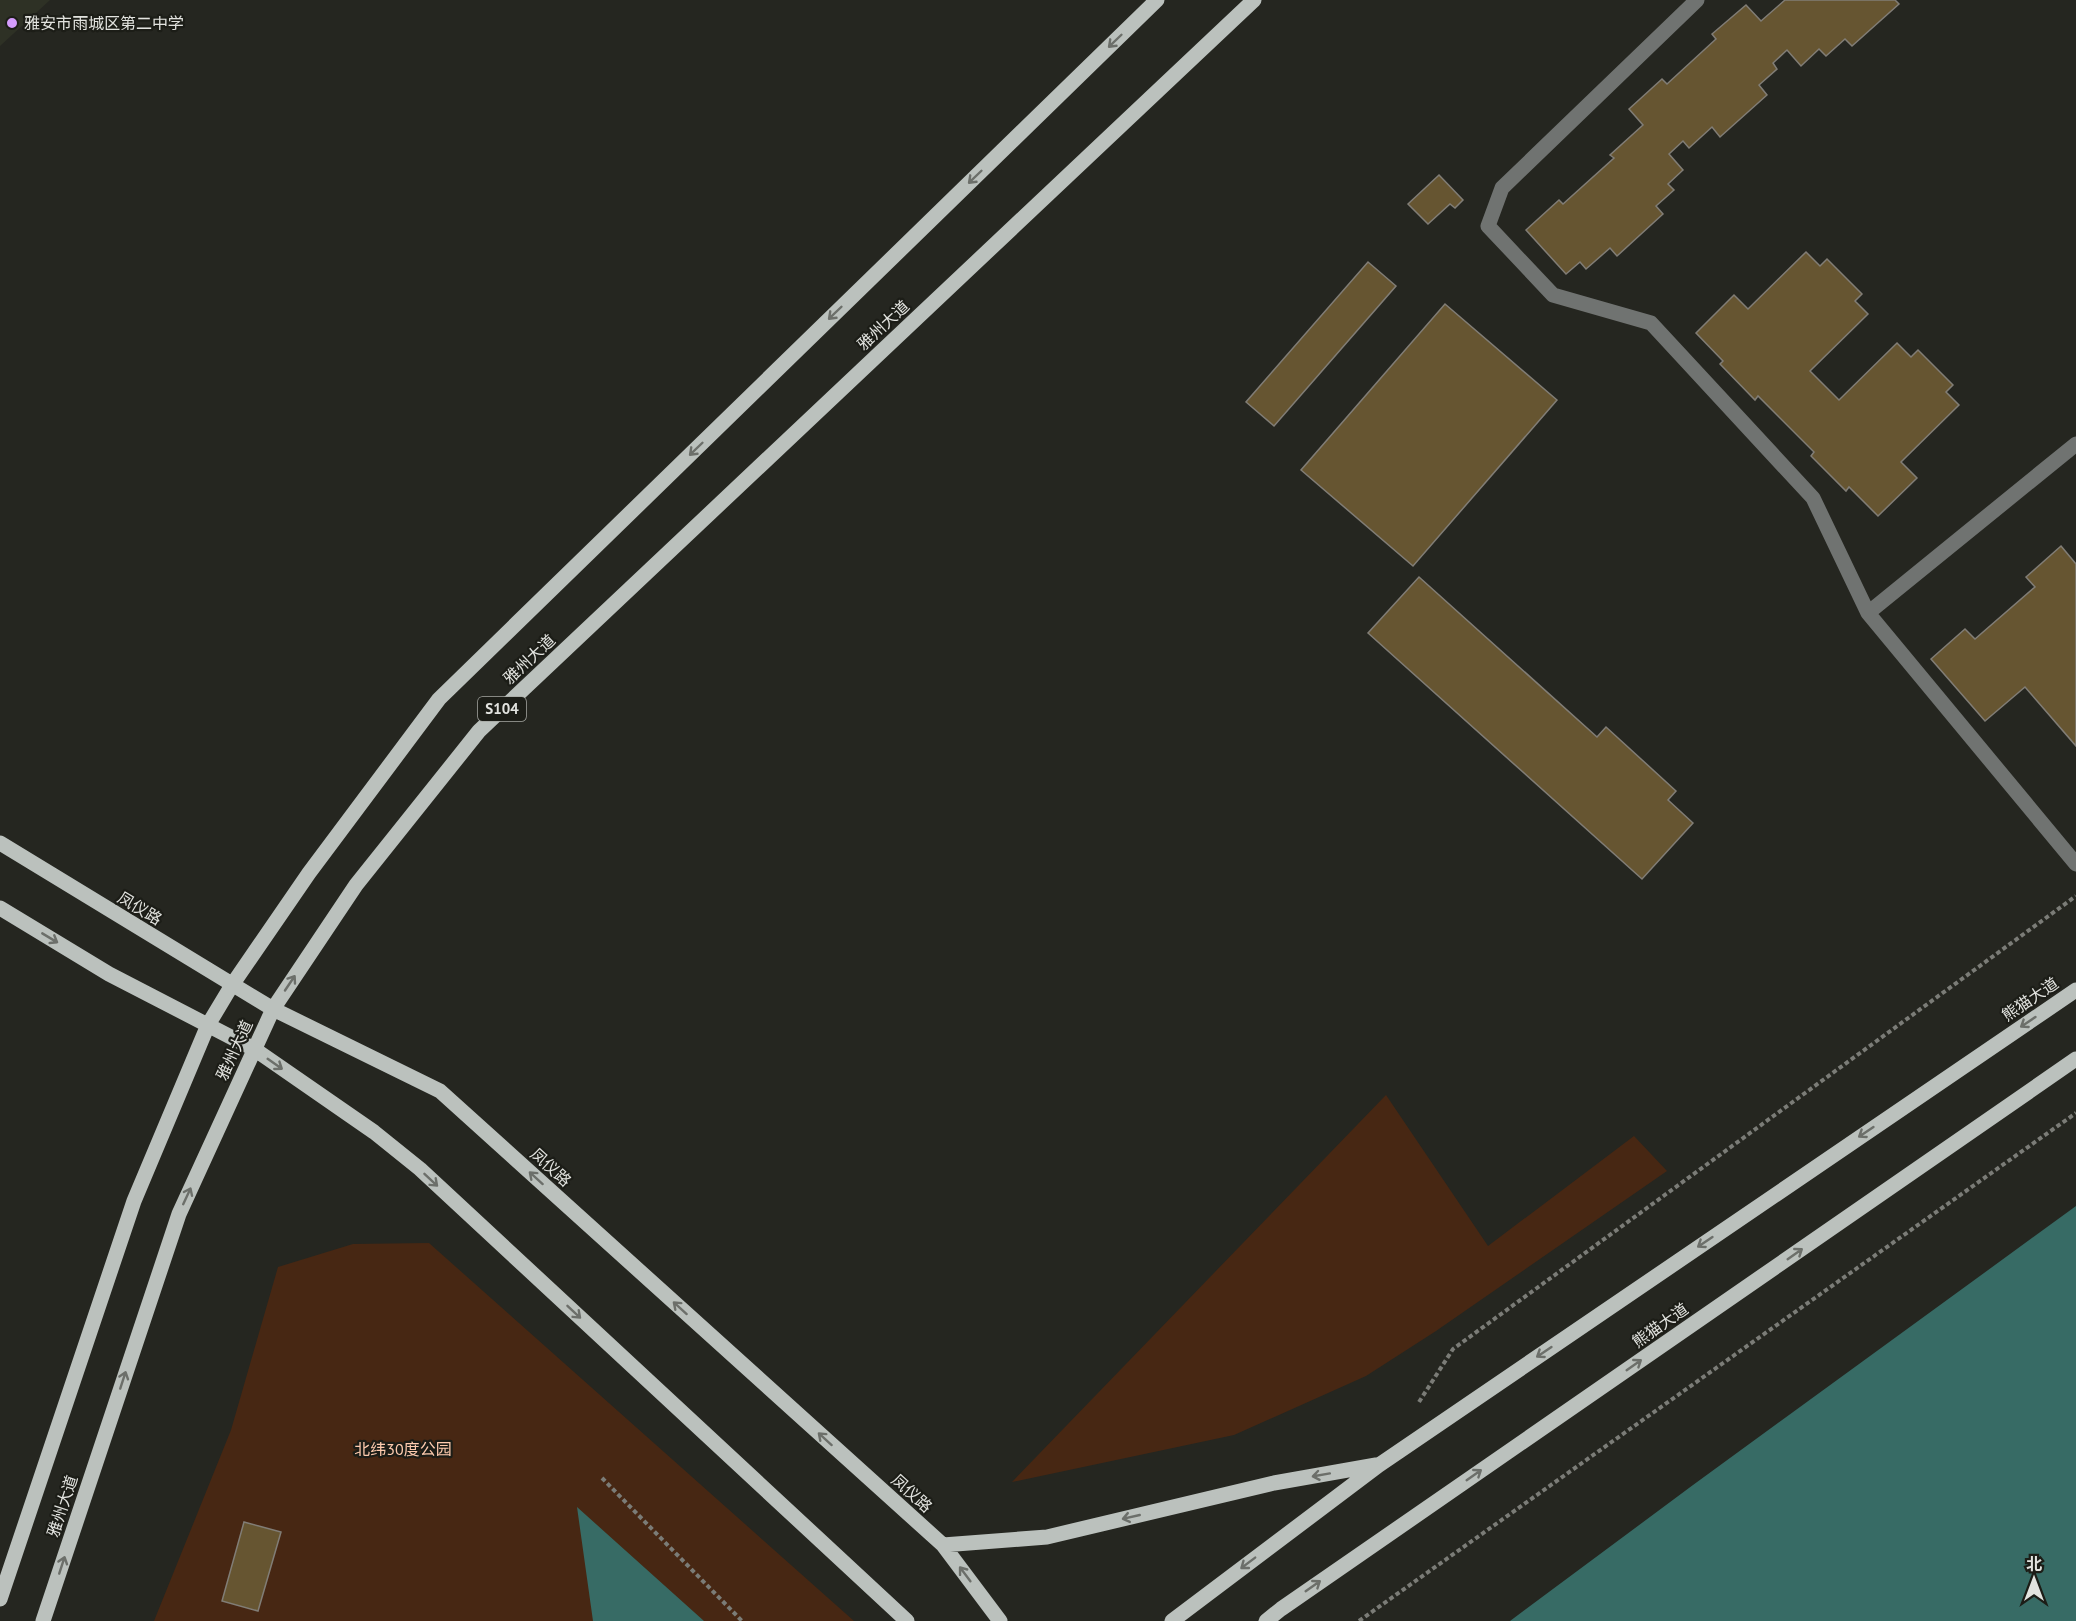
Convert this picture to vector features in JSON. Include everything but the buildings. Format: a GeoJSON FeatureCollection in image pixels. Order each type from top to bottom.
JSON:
{"type":"FeatureCollection","features":[{"type":"Feature","properties":{"kind":"main road","name":"雅州大道"},"geometry":{"type":"LineString","coordinates":[[0,1599],[134,1201],[208,1025],[232,985],[309,873],[439,699],[1157,0]]}},
{"type":"Feature","properties":{"kind":"main road","name":"雅州大道"},"geometry":{"type":"LineString","coordinates":[[43,1621],[179,1214],[273,1009],[356,885],[479,731],[1254,0]]}},
{"type":"Feature","properties":{"kind":"main road","name":"凤仪路"},"geometry":{"type":"LineString","coordinates":[[0,843],[273,1009],[440,1091],[943,1545],[1000,1621]]}},
{"type":"Feature","properties":{"kind":"main road"},"geometry":{"type":"LineString","coordinates":[[0,908],[109,974],[254,1049],[374,1132],[420,1169],[907,1621]]}},
{"type":"Feature","properties":{"kind":"main road","name":"熊猫大道"},"geometry":{"type":"LineString","coordinates":[[1172,1621],[1379,1465],[2076,990]]}},
{"type":"Feature","properties":{"kind":"main road","name":"熊猫大道"},"geometry":{"type":"LineString","coordinates":[[1266,1621],[2076,1059]]}},
{"type":"Feature","properties":{"kind":"main road"},"geometry":{"type":"LineString","coordinates":[[943,1545],[1047,1537],[1274,1483],[1379,1465]]}},
{"type":"Feature","properties":{"kind":"lane"},"geometry":{"type":"LineString","coordinates":[[1697,0],[1502,188],[1488,226],[1553,295],[1651,323],[1813,498],[1868,612],[2076,864]]}},
{"type":"Feature","properties":{"kind":"lane"},"geometry":{"type":"LineString","coordinates":[[1868,612],[2076,444]]}},
{"type":"Feature","properties":{"kind":"path"},"geometry":{"type":"LineString","coordinates":[[1416,1407],[1453,1348],[2076,896]]}},
{"type":"Feature","properties":{"kind":"path"},"geometry":{"type":"LineString","coordinates":[[1359,1621],[2076,1113]]}},
{"type":"Feature","properties":{"kind":"path"},"geometry":{"type":"LineString","coordinates":[[602,1478],[742,1621]]}},
{"type":"Feature","properties":{"kind":"shaded area","name":"雅安市雨城区第二中学"},"geometry":{"type":"Polygon","coordinates":[[[0,0],[50,0],[0,46],[0,0]]]}},
{"type":"Feature","properties":{"kind":"green space"},"geometry":{"type":"Polygon","coordinates":[[[1386,1095],[1488,1246],[1634,1136],[1667,1171],[1436,1331],[1366,1376],[1234,1435],[1012,1482],[1386,1095]]]}},
{"type":"Feature","properties":{"kind":"green space","name":"北纬30度公园"},"geometry":{"type":"Polygon","coordinates":[[[429,1243],[854,1621],[154,1621],[231,1430],[278,1267],[353,1244],[429,1243]]]}},
{"type":"Feature","properties":{"kind":"water"},"geometry":{"type":"Polygon","coordinates":[[[2076,1206],[2076,1621],[1510,1621],[1693,1485],[2076,1206]]]}},
{"type":"Feature","properties":{"kind":"water"},"geometry":{"type":"Polygon","coordinates":[[[577,1507],[704,1621],[593,1621],[577,1507]]]}},
{"type":"Feature","properties":{"kind":"place","name":"雅安市雨城区第二中学"},"geometry":{"type":"Point","coordinates":[12,23]}}]}
